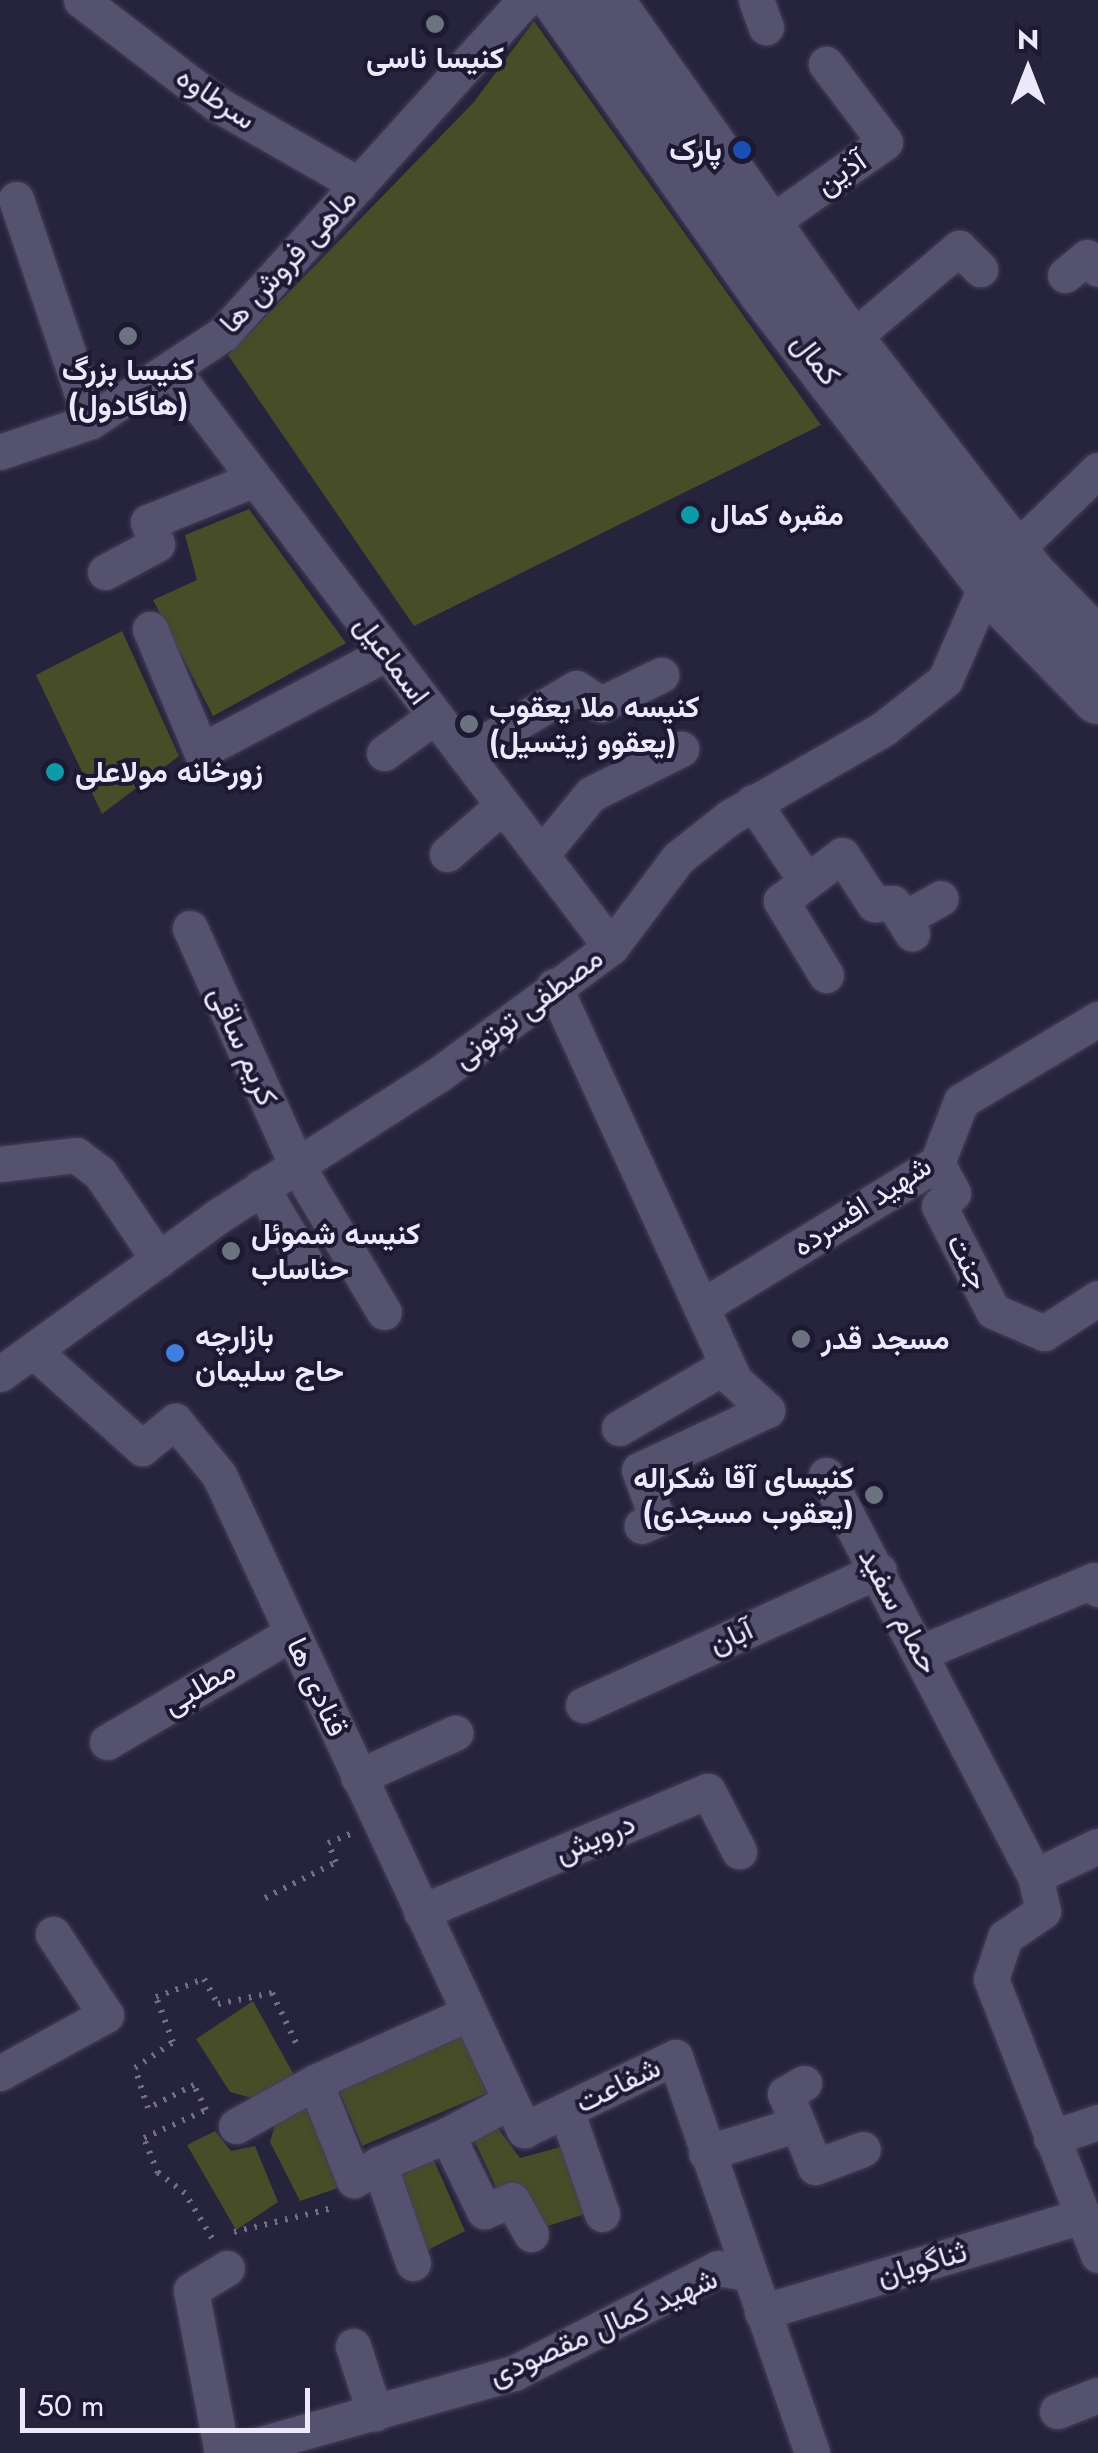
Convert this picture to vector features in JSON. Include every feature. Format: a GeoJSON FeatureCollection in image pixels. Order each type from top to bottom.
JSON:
{"type":"FeatureCollection","features":[{"type":"Feature","properties":{"kind":"main road","name":"کمال"},"geometry":{"type":"LineString","coordinates":[[556,0],[763,291],[1000,566],[1098,644]]}},
{"type":"Feature","properties":{"kind":"main road","name":"کمال"},"geometry":{"type":"LineString","coordinates":[[608,0],[850,340],[1000,566],[1098,699]]}},
{"type":"Feature","properties":{"kind":"street","name":"سرطاوه"},"geometry":{"type":"LineString","coordinates":[[81,0],[217,104],[359,185]]}},
{"type":"Feature","properties":{"kind":"street","name":"ماهی فروش ها"},"geometry":{"type":"LineString","coordinates":[[0,452],[91,421],[174,372],[222,334],[525,0]]}},
{"type":"Feature","properties":{"kind":"street","name":"آذین"},"geometry":{"type":"LineString","coordinates":[[767,225],[885,142],[826,64]]}},
{"type":"Feature","properties":{"kind":"street"},"geometry":{"type":"LineString","coordinates":[[16,198],[91,421]]}},
{"type":"Feature","properties":{"kind":"street"},"geometry":{"type":"LineString","coordinates":[[850,340],[959,248],[980,270]]}},
{"type":"Feature","properties":{"kind":"street","name":"اسماعیل"},"geometry":{"type":"LineString","coordinates":[[174,372],[610,947]]}},
{"type":"Feature","properties":{"kind":"street"},"geometry":{"type":"LineString","coordinates":[[1000,566],[1098,470]]}},
{"type":"Feature","properties":{"kind":"street"},"geometry":{"type":"LineString","coordinates":[[105,572],[157,544],[148,522],[255,479]]}},
{"type":"Feature","properties":{"kind":"street","name":"مصطفی توتونی"},"geometry":{"type":"LineString","coordinates":[[0,1374],[261,1187],[438,1075],[610,947],[678,858],[753,802],[883,730],[944,680],[1000,566]]}},
{"type":"Feature","properties":{"kind":"street"},"geometry":{"type":"LineString","coordinates":[[150,629],[201,751],[387,653]]}},
{"type":"Feature","properties":{"kind":"street"},"geometry":{"type":"LineString","coordinates":[[464,754],[576,688],[601,704],[661,675]]}},
{"type":"Feature","properties":{"kind":"street"},"geometry":{"type":"LineString","coordinates":[[384,753],[435,716]]}},
{"type":"Feature","properties":{"kind":"street"},"geometry":{"type":"LineString","coordinates":[[541,855],[592,794],[682,749]]}},
{"type":"Feature","properties":{"kind":"street"},"geometry":{"type":"LineString","coordinates":[[753,802],[806,882]]}},
{"type":"Feature","properties":{"kind":"street"},"geometry":{"type":"LineString","coordinates":[[447,854],[503,805]]}},
{"type":"Feature","properties":{"kind":"street"},"geometry":{"type":"LineString","coordinates":[[826,975],[780,901],[842,855],[874,904],[893,903],[908,926],[941,898]]}},
{"type":"Feature","properties":{"kind":"street","name":"کریم ساقی"},"geometry":{"type":"LineString","coordinates":[[190,928],[296,1164],[384,1312]]}},
{"type":"Feature","properties":{"kind":"street"},"geometry":{"type":"LineString","coordinates":[[554,986],[727,1365],[767,1410],[640,1470],[658,1519],[641,1526]]}},
{"type":"Feature","properties":{"kind":"street","name":"شهید افسرده"},"geometry":{"type":"LineString","coordinates":[[701,1307],[937,1163],[961,1100],[1098,1019]]}},
{"type":"Feature","properties":{"kind":"street"},"geometry":{"type":"LineString","coordinates":[[0,1164],[76,1154],[100,1173],[159,1260]]}},
{"type":"Feature","properties":{"kind":"street","name":"جنت"},"geometry":{"type":"LineString","coordinates":[[937,1163],[953,1193],[938,1206],[992,1310],[1044,1333],[1098,1298]]}},
{"type":"Feature","properties":{"kind":"street"},"geometry":{"type":"LineString","coordinates":[[261,1187],[306,1261]]}},
{"type":"Feature","properties":{"kind":"street","name":"قنادی ها"},"geometry":{"type":"LineString","coordinates":[[34,1352],[142,1448],[174,1421],[219,1475],[517,2116]]}},
{"type":"Feature","properties":{"kind":"street"},"geometry":{"type":"LineString","coordinates":[[619,1428],[727,1365]]}},
{"type":"Feature","properties":{"kind":"street","name":"حمام سفید"},"geometry":{"type":"LineString","coordinates":[[826,1475],[922,1652],[1034,1876],[1043,1911],[1005,1938],[991,1979],[1098,2255]]}},
{"type":"Feature","properties":{"kind":"street","name":"آبان"},"geometry":{"type":"LineString","coordinates":[[583,1705],[879,1570]]}},
{"type":"Feature","properties":{"kind":"street"},"geometry":{"type":"LineString","coordinates":[[922,1652],[1094,1580],[1098,1589]]}},
{"type":"Feature","properties":{"kind":"street","name":"مطلبی"},"geometry":{"type":"LineString","coordinates":[[107,1742],[292,1633]]}},
{"type":"Feature","properties":{"kind":"street"},"geometry":{"type":"LineString","coordinates":[[358,1777],[455,1733]]}},
{"type":"Feature","properties":{"kind":"street","name":"درویش"},"geometry":{"type":"LineString","coordinates":[[421,1912],[708,1791],[739,1851]]}},
{"type":"Feature","properties":{"kind":"street"},"geometry":{"type":"LineString","coordinates":[[1034,1876],[1098,1846]]}},
{"type":"Feature","properties":{"kind":"street"},"geometry":{"type":"LineString","coordinates":[[0,2073],[106,2015],[52,1934]]}},
{"type":"Feature","properties":{"kind":"street"},"geometry":{"type":"LineString","coordinates":[[236,2126],[315,2082],[469,2013]]}},
{"type":"Feature","properties":{"kind":"street","name":"شفاعت"},"geometry":{"type":"LineString","coordinates":[[379,2164],[446,2135],[517,2116],[566,2110],[675,2057],[746,2273],[812,2453]]}},
{"type":"Feature","properties":{"kind":"street"},"geometry":{"type":"LineString","coordinates":[[315,2082],[354,2180],[379,2164],[413,2263]]}},
{"type":"Feature","properties":{"kind":"street"},"geometry":{"type":"LineString","coordinates":[[804,2083],[785,2094],[815,2168],[863,2150]]}},
{"type":"Feature","properties":{"kind":"street"},"geometry":{"type":"LineString","coordinates":[[566,2110],[602,2214]]}},
{"type":"Feature","properties":{"kind":"street"},"geometry":{"type":"LineString","coordinates":[[1052,2138],[1098,2122]]}},
{"type":"Feature","properties":{"kind":"street"},"geometry":{"type":"LineString","coordinates":[[706,2152],[798,2124]]}},
{"type":"Feature","properties":{"kind":"street"},"geometry":{"type":"LineString","coordinates":[[446,2135],[484,2211],[512,2200],[531,2234]]}},
{"type":"Feature","properties":{"kind":"street","name":"ثناگویان"},"geometry":{"type":"LineString","coordinates":[[762,2312],[1082,2216]]}},
{"type":"Feature","properties":{"kind":"street"},"geometry":{"type":"LineString","coordinates":[[226,2453],[191,2290],[227,2268]]}},
{"type":"Feature","properties":{"kind":"street","name":"شهید کمال مقصودی"},"geometry":{"type":"LineString","coordinates":[[226,2453],[514,2373],[718,2268],[746,2273]]}},
{"type":"Feature","properties":{"kind":"street"},"geometry":{"type":"LineString","coordinates":[[353,2346],[374,2414]]}},
{"type":"Feature","properties":{"kind":"street"},"geometry":{"type":"LineString","coordinates":[[1058,2411],[1098,2395]]}},
{"type":"Feature","properties":{"kind":"path"},"geometry":{"type":"LineString","coordinates":[[264,1898],[336,1862],[328,1843],[379,1822]]}},
{"type":"Feature","properties":{"kind":"green space"},"geometry":{"type":"Polygon","coordinates":[[[534,21],[821,425],[414,626],[228,355],[474,102],[534,21]]]}},
{"type":"Feature","properties":{"kind":"green space"},"geometry":{"type":"Polygon","coordinates":[[[249,509],[346,643],[213,716],[153,600],[197,580],[185,535],[249,509]]]}},
{"type":"Feature","properties":{"kind":"green space"},"geometry":{"type":"Polygon","coordinates":[[[122,631],[179,756],[102,814],[36,675],[122,631]]]}},
{"type":"Feature","properties":{"kind":"green space"},"geometry":{"type":"Polygon","coordinates":[[[253,2001],[299,2084],[270,2103],[230,2092],[196,2039],[253,2001]]]}},
{"type":"Feature","properties":{"kind":"green space"},"geometry":{"type":"Polygon","coordinates":[[[462,2035],[487,2093],[362,2146],[338,2088],[462,2035]]]}},
{"type":"Feature","properties":{"kind":"green space"},"geometry":{"type":"Polygon","coordinates":[[[310,2106],[338,2188],[300,2201],[270,2142],[276,2121],[310,2106]]]}},
{"type":"Feature","properties":{"kind":"green space"},"geometry":{"type":"Polygon","coordinates":[[[497,2127],[520,2158],[564,2146],[588,2213],[545,2227],[498,2191],[473,2138],[497,2127]]]}},
{"type":"Feature","properties":{"kind":"green space"},"geometry":{"type":"Polygon","coordinates":[[[215,2131],[231,2151],[255,2146],[278,2202],[236,2230],[187,2145],[215,2131]]]}},
{"type":"Feature","properties":{"kind":"green space"},"geometry":{"type":"Polygon","coordinates":[[[433,2158],[465,2231],[426,2251],[399,2171],[433,2158]]]}},
{"type":"Feature","properties":{"kind":"place","name":"کنیسا ناسی"},"geometry":{"type":"Point","coordinates":[435,24]}},
{"type":"Feature","properties":{"kind":"place","name":"پارک"},"geometry":{"type":"Point","coordinates":[742,150]}},
{"type":"Feature","properties":{"kind":"place","name":"کنیسا بزرگ (هاگادول)"},"geometry":{"type":"Point","coordinates":[128,336]}},
{"type":"Feature","properties":{"kind":"place","name":"مقبره کمال"},"geometry":{"type":"Point","coordinates":[690,515]}},
{"type":"Feature","properties":{"kind":"place","name":"کنیسه ملا یعقوب (یعقوو زیتسیل)"},"geometry":{"type":"Point","coordinates":[469,724]}},
{"type":"Feature","properties":{"kind":"place","name":"زورخانه مولاعلی"},"geometry":{"type":"Point","coordinates":[55,772]}},
{"type":"Feature","properties":{"kind":"place","name":"کنیسه شموئل حناساب"},"geometry":{"type":"Point","coordinates":[231,1251]}},
{"type":"Feature","properties":{"kind":"place","name":"مسجد قدر"},"geometry":{"type":"Point","coordinates":[801,1339]}},
{"type":"Feature","properties":{"kind":"place","name":"بازارچه حاج سلیمان"},"geometry":{"type":"Point","coordinates":[175,1353]}},
{"type":"Feature","properties":{"kind":"place","name":"کنیسای آقا شکراله (یعقوب مسجدی)"},"geometry":{"type":"Point","coordinates":[874,1495]}}]}
